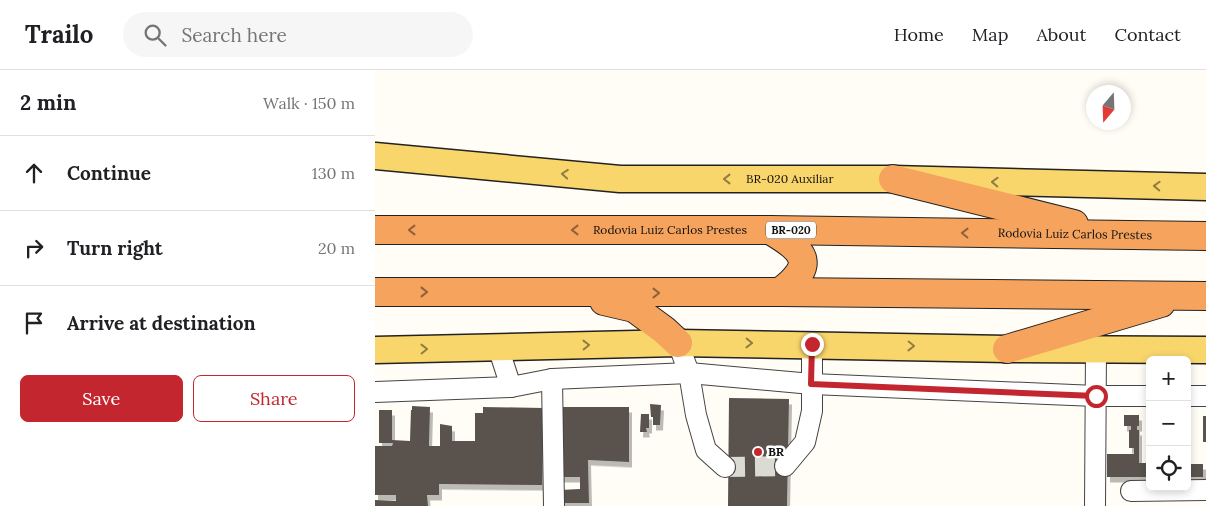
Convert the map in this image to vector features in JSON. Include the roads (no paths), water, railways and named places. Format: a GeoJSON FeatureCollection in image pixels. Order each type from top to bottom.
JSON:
{"type":"FeatureCollection","features":[{"type":"Feature","properties":{"kind":"highway"},"geometry":{"type":"LineString","coordinates":[[893,179],[1121,235]]}},
{"type":"Feature","properties":{"kind":"highway","name":"Rodovia Luiz Carlos Prestes"},"geometry":{"type":"LineString","coordinates":[[375,230],[770,230],[1206,236]]}},
{"type":"Feature","properties":{"kind":"highway"},"geometry":{"type":"LineString","coordinates":[[770,230],[792,243],[800,251],[803,259],[798,277],[779,292]]}},
{"type":"Feature","properties":{"kind":"highway"},"geometry":{"type":"LineString","coordinates":[[375,292],[779,292],[1195,296]]}},
{"type":"Feature","properties":{"kind":"highway"},"geometry":{"type":"LineString","coordinates":[[571,293],[634,308],[678,343]]}},
{"type":"Feature","properties":{"kind":"highway"},"geometry":{"type":"LineString","coordinates":[[1007,348],[1195,296]]}},
{"type":"Feature","properties":{"kind":"main road","name":"BR-020 Auxiliar"},"geometry":{"type":"LineString","coordinates":[[375,156],[620,179],[893,179],[1206,187]]}},
{"type":"Feature","properties":{"kind":"main road"},"geometry":{"type":"LineString","coordinates":[[375,350],[678,343],[1206,350]]}},
{"type":"Feature","properties":{"kind":"street"},"geometry":{"type":"LineString","coordinates":[[678,343],[689,373],[696,415],[706,450],[725,467]]}},
{"type":"Feature","properties":{"kind":"street"},"geometry":{"type":"LineString","coordinates":[[785,466],[805,442],[812,411],[812,344]]}},
{"type":"Feature","properties":{"kind":"street"},"geometry":{"type":"LineString","coordinates":[[498,347],[511,387]]}},
{"type":"Feature","properties":{"kind":"street"},"geometry":{"type":"LineString","coordinates":[[1092,503],[1096,350]]}},
{"type":"Feature","properties":{"kind":"street"},"geometry":{"type":"LineString","coordinates":[[375,392],[511,387],[552,379],[689,373],[811,384],[1096,396],[1146,396]]}},
{"type":"Feature","properties":{"kind":"street"},"geometry":{"type":"LineString","coordinates":[[552,379],[554,506]]}},
{"type":"Feature","properties":{"kind":"street"},"geometry":{"type":"LineString","coordinates":[[1191,396],[1206,396]]}},
{"type":"Feature","properties":{"kind":"street"},"geometry":{"type":"LineString","coordinates":[[1131,491],[1206,490]]}},
{"type":"Feature","properties":{"kind":"tunnel"},"geometry":{"type":"LineString","coordinates":[[725,467],[785,466]]}},
{"type":"Feature","properties":{"kind":"place","name":"BR"},"geometry":{"type":"Point","coordinates":[758,452]}}]}
